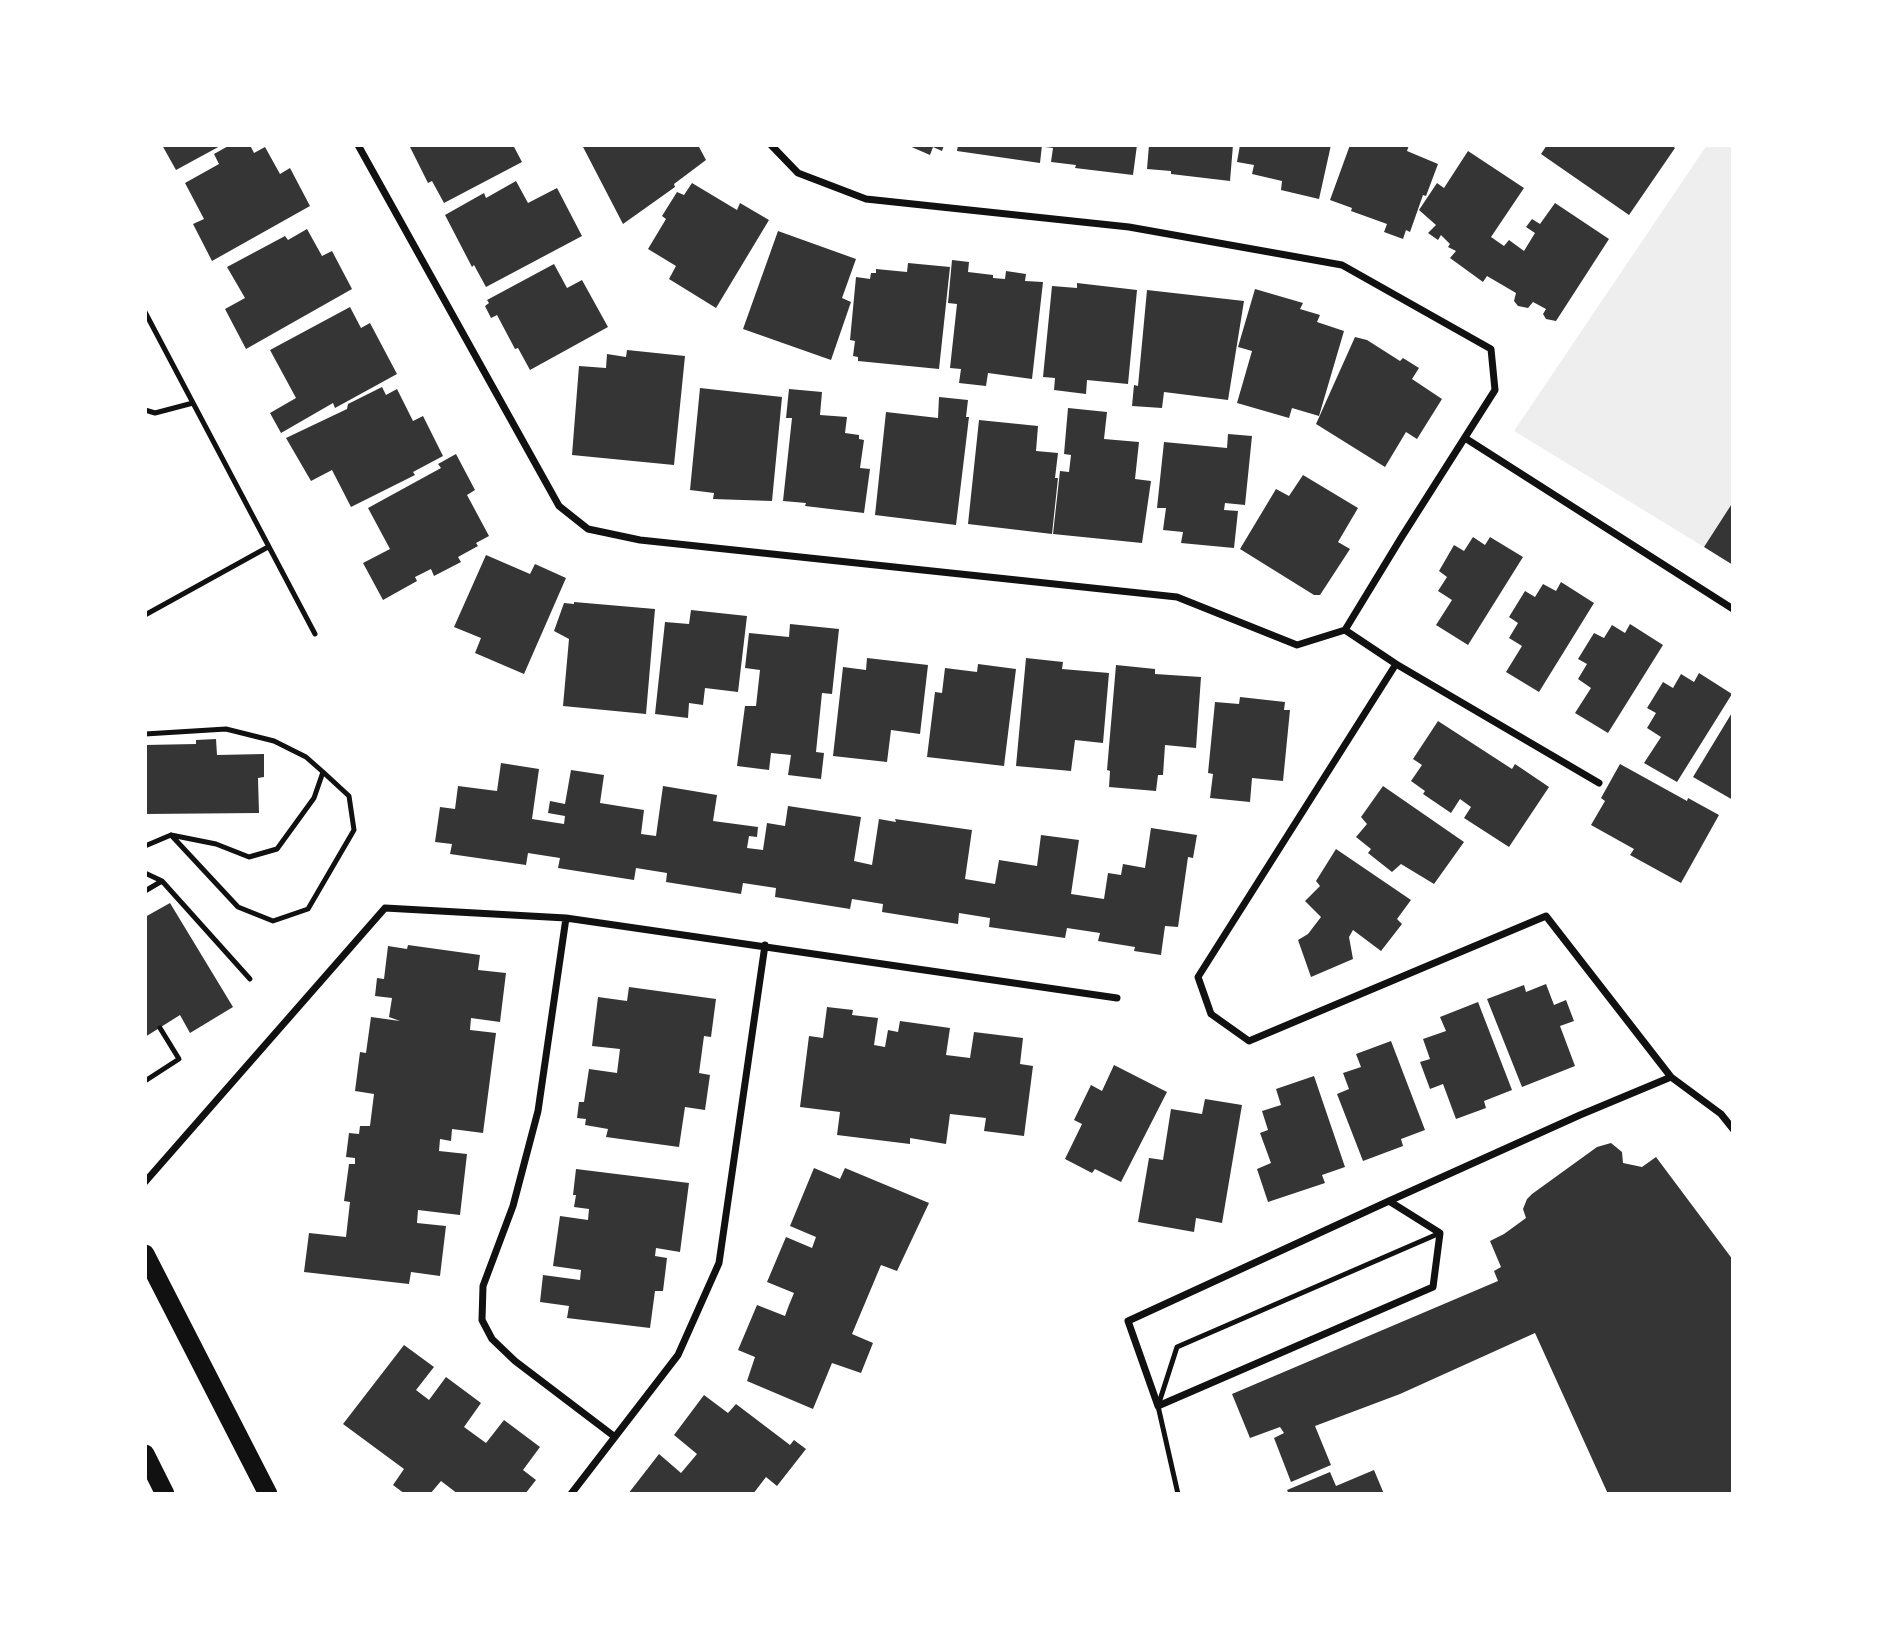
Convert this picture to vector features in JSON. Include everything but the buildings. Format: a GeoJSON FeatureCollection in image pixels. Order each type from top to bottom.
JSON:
{"type":"FeatureCollection","features":[{"type":"Feature","properties":{"kind":"highway"},"geometry":{"type":"LineString","coordinates":[[145,1254],[268,1494]]}},
{"type":"Feature","properties":{"kind":"highway"},"geometry":{"type":"LineString","coordinates":[[145,1454],[165,1494]]}},
{"type":"Feature","properties":{"kind":"street"},"geometry":{"type":"LineString","coordinates":[[358,145],[559,506],[588,529],[640,540],[1178,597],[1297,645],[1345,630],[1495,390],[1491,349],[1342,265],[1129,227],[866,199],[797,173],[771,145]]}},
{"type":"Feature","properties":{"kind":"street"},"geometry":{"type":"LineString","coordinates":[[1465,438],[1733,609]]}},
{"type":"Feature","properties":{"kind":"street"},"geometry":{"type":"LineString","coordinates":[[1345,630],[1396,664],[1599,783]]}},
{"type":"Feature","properties":{"kind":"street"},"geometry":{"type":"LineString","coordinates":[[1396,664],[1198,977],[1211,1014],[1249,1041],[1546,916],[1671,1077],[1721,1114],[1733,1129]]}},
{"type":"Feature","properties":{"kind":"street"},"geometry":{"type":"LineString","coordinates":[[145,1182],[385,908],[566,918],[608,923],[1116,998]]}},
{"type":"Feature","properties":{"kind":"street"},"geometry":{"type":"LineString","coordinates":[[566,918],[538,1111],[513,1206],[483,1286],[482,1320],[492,1339],[515,1361],[615,1437]]}},
{"type":"Feature","properties":{"kind":"street"},"geometry":{"type":"LineString","coordinates":[[571,1494],[678,1355],[719,1263],[765,945]]}},
{"type":"Feature","properties":{"kind":"street"},"geometry":{"type":"LineString","coordinates":[[1389,1201],[1440,1233],[1433,1287],[1158,1406],[1128,1321],[1389,1201],[1580,1115],[1671,1077]]}},
{"type":"Feature","properties":{"kind":"lane"},"geometry":{"type":"LineString","coordinates":[[145,312],[315,634]]}},
{"type":"Feature","properties":{"kind":"lane"},"geometry":{"type":"LineString","coordinates":[[145,411],[155,413],[193,403]]}},
{"type":"Feature","properties":{"kind":"lane"},"geometry":{"type":"LineString","coordinates":[[145,615],[268,547]]}},
{"type":"Feature","properties":{"kind":"lane"},"geometry":{"type":"LineString","coordinates":[[145,734],[226,729],[274,741],[306,757],[349,796],[355,830],[308,909],[273,921],[238,907],[171,835]]}},
{"type":"Feature","properties":{"kind":"lane"},"geometry":{"type":"LineString","coordinates":[[145,846],[171,835],[216,844],[249,857],[277,849],[314,798],[323,772]]}},
{"type":"Feature","properties":{"kind":"lane"},"geometry":{"type":"LineString","coordinates":[[145,873],[162,881],[250,979]]}},
{"type":"Feature","properties":{"kind":"lane"},"geometry":{"type":"LineString","coordinates":[[145,891],[162,881]]}},
{"type":"Feature","properties":{"kind":"lane"},"geometry":{"type":"LineString","coordinates":[[145,1081],[179,1059],[160,1028]]}},
{"type":"Feature","properties":{"kind":"lane"},"geometry":{"type":"LineString","coordinates":[[1178,1494],[1158,1406],[1177,1347],[1440,1233]]}},
{"type":"Feature","properties":{"kind":"shaded area"},"geometry":{"type":"Polygon","coordinates":[[[1707,145],[1733,145],[1733,502],[1704,547],[1514,431],[1707,145]]]}}]}
